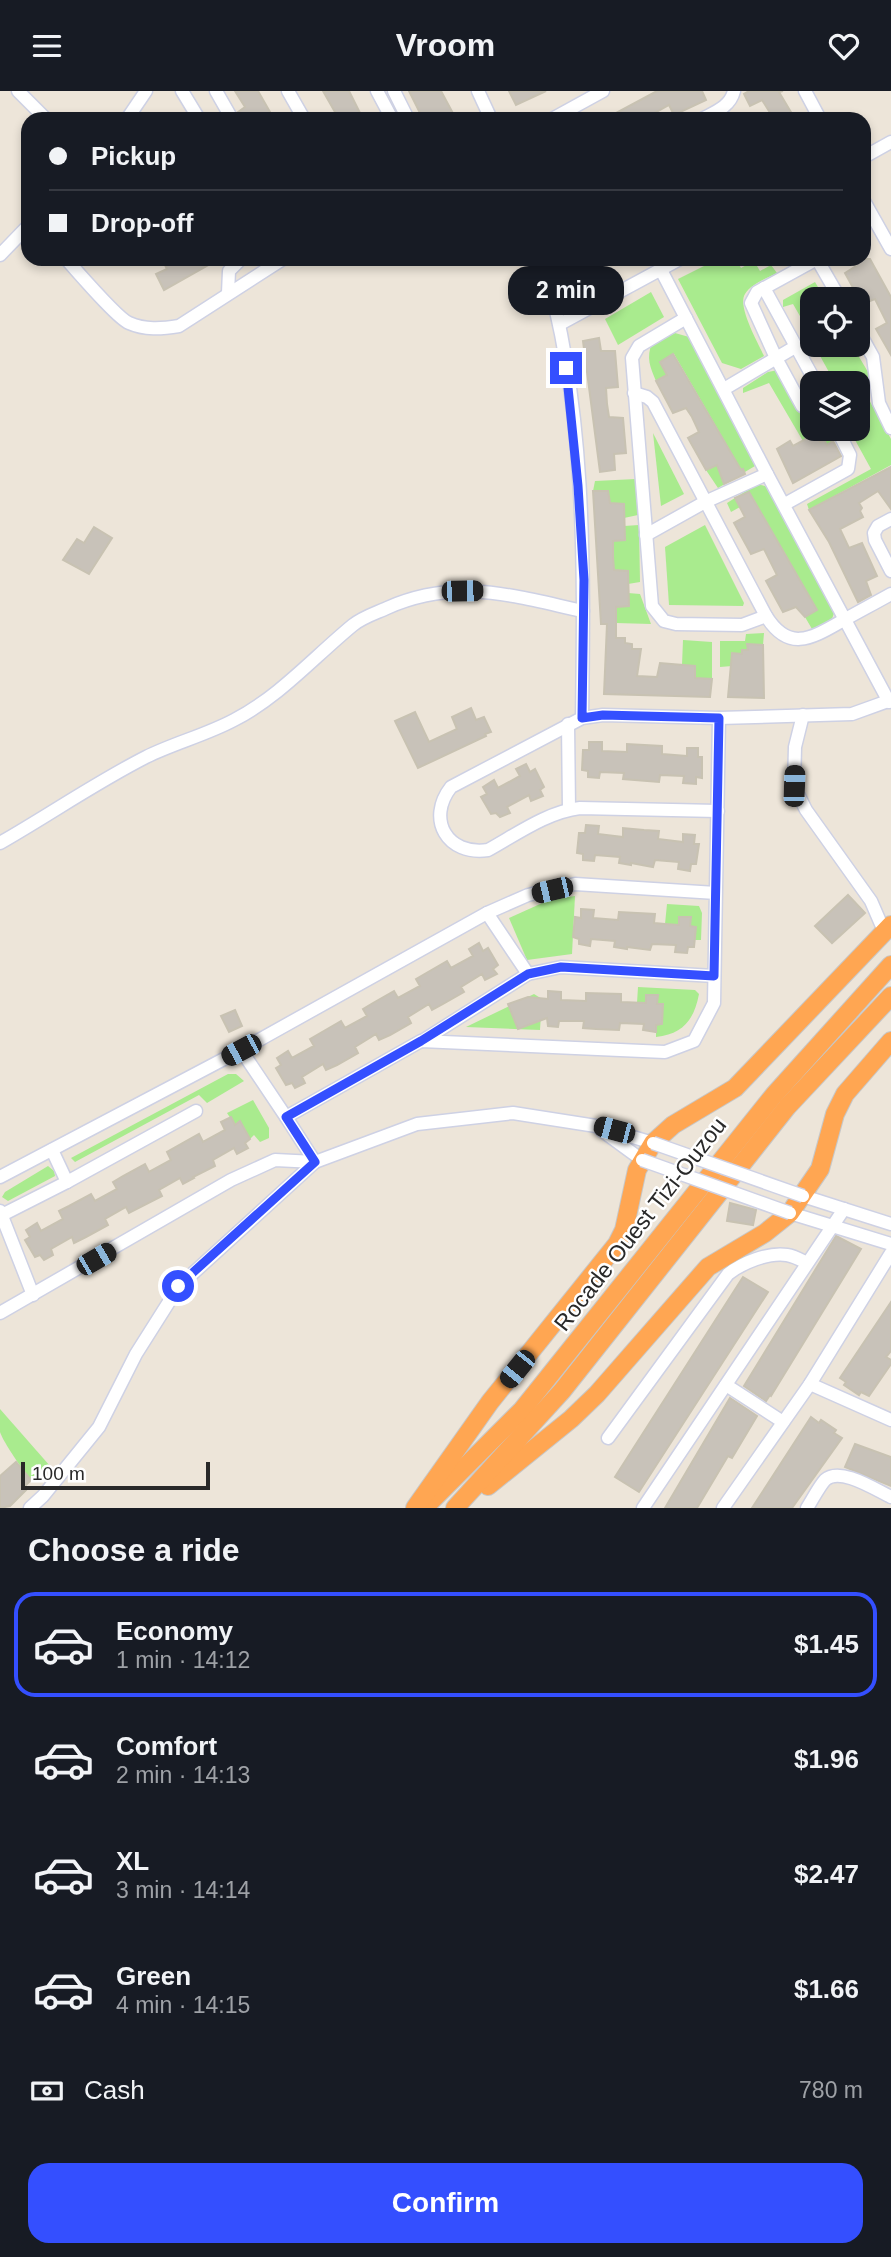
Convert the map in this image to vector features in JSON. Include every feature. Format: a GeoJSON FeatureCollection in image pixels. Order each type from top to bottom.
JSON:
{"type":"FeatureCollection","features":[{"type":"Feature","properties":{"kind":"highway"},"geometry":{"type":"LineString","coordinates":[[415,1508],[490,1402],[617,1244],[624,1230],[634,1181],[642,1160],[653,1143],[673,1125],[735,1088],[888,928]]}},
{"type":"Feature","properties":{"kind":"highway","name":"Rocade Ouest Tizi-Ouzou"},"geometry":{"type":"LineString","coordinates":[[424,1508],[529,1402],[774,1095],[891,965]]}},
{"type":"Feature","properties":{"kind":"highway","name":"Rocade Ouest Tizi-Ouzou"},"geometry":{"type":"LineString","coordinates":[[455,1508],[562,1391],[787,1107],[891,996]]}},
{"type":"Feature","properties":{"kind":"highway"},"geometry":{"type":"LineString","coordinates":[[461,1508],[571,1419],[597,1394],[708,1267],[765,1233],[790,1213],[820,1169],[835,1114],[845,1094],[891,1041]]}},
{"type":"Feature","properties":{"kind":"street"},"geometry":{"type":"LineString","coordinates":[[19,91],[39,112]]}},
{"type":"Feature","properties":{"kind":"street"},"geometry":{"type":"LineString","coordinates":[[132,112],[146,91]]}},
{"type":"Feature","properties":{"kind":"street"},"geometry":{"type":"LineString","coordinates":[[182,91],[195,112]]}},
{"type":"Feature","properties":{"kind":"street"},"geometry":{"type":"LineString","coordinates":[[216,91],[228,112]]}},
{"type":"Feature","properties":{"kind":"street"},"geometry":{"type":"LineString","coordinates":[[288,91],[300,112]]}},
{"type":"Feature","properties":{"kind":"street"},"geometry":{"type":"LineString","coordinates":[[377,91],[388,112]]}},
{"type":"Feature","properties":{"kind":"street"},"geometry":{"type":"LineString","coordinates":[[394,91],[404,112]]}},
{"type":"Feature","properties":{"kind":"street"},"geometry":{"type":"LineString","coordinates":[[478,91],[488,112]]}},
{"type":"Feature","properties":{"kind":"street"},"geometry":{"type":"LineString","coordinates":[[566,112],[603,91]]}},
{"type":"Feature","properties":{"kind":"street"},"geometry":{"type":"LineString","coordinates":[[714,112],[729,103],[734,91]]}},
{"type":"Feature","properties":{"kind":"street"},"geometry":{"type":"LineString","coordinates":[[806,91],[817,112]]}},
{"type":"Feature","properties":{"kind":"street"},"geometry":{"type":"LineString","coordinates":[[871,153],[891,142]]}},
{"type":"Feature","properties":{"kind":"street"},"geometry":{"type":"LineString","coordinates":[[871,214],[891,249]]}},
{"type":"Feature","properties":{"kind":"street"},"geometry":{"type":"LineString","coordinates":[[871,230],[878,226]]}},
{"type":"Feature","properties":{"kind":"street"},"geometry":{"type":"LineString","coordinates":[[0,255],[21,233]]}},
{"type":"Feature","properties":{"kind":"street"},"geometry":{"type":"LineString","coordinates":[[73,266],[125,322],[159,329],[178,326],[272,266]]}},
{"type":"Feature","properties":{"kind":"street"},"geometry":{"type":"LineString","coordinates":[[228,293],[229,271],[234,266]]}},
{"type":"Feature","properties":{"kind":"street"},"geometry":{"type":"LineString","coordinates":[[544,266],[560,324],[572,412],[583,611],[582,718]]}},
{"type":"Feature","properties":{"kind":"street"},"geometry":{"type":"LineString","coordinates":[[560,324],[668,266]]}},
{"type":"Feature","properties":{"kind":"street"},"geometry":{"type":"LineString","coordinates":[[800,402],[752,307],[754,295],[804,266]]}},
{"type":"Feature","properties":{"kind":"street"},"geometry":{"type":"LineString","coordinates":[[821,266],[833,287]]}},
{"type":"Feature","properties":{"kind":"street"},"geometry":{"type":"LineString","coordinates":[[661,270],[767,474],[890,701],[852,714],[719,718],[603,715],[582,718],[451,787],[444,796],[440,817],[448,837],[466,850],[477,852],[488,850],[549,816],[569,809],[718,811]]}},
{"type":"Feature","properties":{"kind":"street"},"geometry":{"type":"LineString","coordinates":[[764,288],[809,371]]}},
{"type":"Feature","properties":{"kind":"street"},"geometry":{"type":"LineString","coordinates":[[686,318],[645,342],[635,351],[631,365],[652,606],[664,621],[676,624],[742,625],[766,616]]}},
{"type":"Feature","properties":{"kind":"street"},"geometry":{"type":"LineString","coordinates":[[724,389],[795,347]]}},
{"type":"Feature","properties":{"kind":"street"},"geometry":{"type":"LineString","coordinates":[[870,352],[879,403],[891,428]]}},
{"type":"Feature","properties":{"kind":"street"},"geometry":{"type":"LineString","coordinates":[[634,393],[653,402],[766,616],[782,635],[798,640],[814,637],[891,594]]}},
{"type":"Feature","properties":{"kind":"street"},"geometry":{"type":"LineString","coordinates":[[785,505],[848,469],[850,455],[843,441]]}},
{"type":"Feature","properties":{"kind":"street"},"geometry":{"type":"LineString","coordinates":[[646,535],[705,502],[767,474]]}},
{"type":"Feature","properties":{"kind":"street"},"geometry":{"type":"LineString","coordinates":[[891,519],[878,526],[874,533],[891,571]]}},
{"type":"Feature","properties":{"kind":"street"},"geometry":{"type":"LineString","coordinates":[[0,843],[98,782],[149,755],[232,721],[264,702],[357,622],[404,601],[444,592],[480,591],[525,597],[583,611]]}},
{"type":"Feature","properties":{"kind":"street"},"geometry":{"type":"LineString","coordinates":[[803,715],[795,747],[794,786],[806,810],[888,928]]}},
{"type":"Feature","properties":{"kind":"street"},"geometry":{"type":"LineString","coordinates":[[421,1041],[666,1052],[694,1041],[714,1003],[719,718]]}},
{"type":"Feature","properties":{"kind":"street"},"geometry":{"type":"LineString","coordinates":[[568,724],[569,809]]}},
{"type":"Feature","properties":{"kind":"street"},"geometry":{"type":"LineString","coordinates":[[0,1177],[241,1050],[487,913],[528,895],[575,884],[716,893]]}},
{"type":"Feature","properties":{"kind":"street"},"geometry":{"type":"LineString","coordinates":[[487,913],[528,974]]}},
{"type":"Feature","properties":{"kind":"street"},"geometry":{"type":"LineString","coordinates":[[286,1117],[421,1041],[528,974],[561,967],[714,976]]}},
{"type":"Feature","properties":{"kind":"street"},"geometry":{"type":"LineString","coordinates":[[241,1050],[315,1162]]}},
{"type":"Feature","properties":{"kind":"street"},"geometry":{"type":"LineString","coordinates":[[33,1295],[1,1213],[67,1182],[196,1111]]}},
{"type":"Feature","properties":{"kind":"street"},"geometry":{"type":"LineString","coordinates":[[30,1508],[43,1496],[99,1427],[136,1354],[178,1286],[315,1162],[417,1124],[513,1113],[596,1126],[891,1224]]}},
{"type":"Feature","properties":{"kind":"street"},"geometry":{"type":"LineString","coordinates":[[596,1126],[642,1160],[790,1213],[891,1244]]}},
{"type":"Feature","properties":{"kind":"street"},"geometry":{"type":"LineString","coordinates":[[51,1150],[67,1182]]}},
{"type":"Feature","properties":{"kind":"street"},"geometry":{"type":"LineString","coordinates":[[0,1313],[232,1179],[275,1160],[315,1162]]}},
{"type":"Feature","properties":{"kind":"street"},"geometry":{"type":"LineString","coordinates":[[643,1508],[844,1209]]}},
{"type":"Feature","properties":{"kind":"street"},"geometry":{"type":"LineString","coordinates":[[723,1508],[810,1384],[891,1253]]}},
{"type":"Feature","properties":{"kind":"street"},"geometry":{"type":"LineString","coordinates":[[608,1438],[728,1273],[744,1264],[779,1254],[807,1263]]}},
{"type":"Feature","properties":{"kind":"street"},"geometry":{"type":"LineString","coordinates":[[810,1384],[891,1420]]}},
{"type":"Feature","properties":{"kind":"street"},"geometry":{"type":"LineString","coordinates":[[726,1385],[783,1422]]}},
{"type":"Feature","properties":{"kind":"street"},"geometry":{"type":"LineString","coordinates":[[807,1508],[826,1480],[837,1475],[848,1477],[891,1497]]}},
{"type":"Feature","properties":{"kind":"green space"},"geometry":{"type":"Polygon","coordinates":[[[704,266],[757,266],[760,271],[772,266],[777,273],[755,284],[743,300],[753,334],[764,356],[741,369],[722,363],[678,279],[704,266]]]}},
{"type":"Feature","properties":{"kind":"green space"},"geometry":{"type":"Polygon","coordinates":[[[800,290],[800,316],[793,304],[783,307],[783,300],[800,290]]]}},
{"type":"Feature","properties":{"kind":"green space"},"geometry":{"type":"Polygon","coordinates":[[[651,292],[664,317],[618,345],[605,319],[651,292]]]}},
{"type":"Feature","properties":{"kind":"green space"},"geometry":{"type":"Polygon","coordinates":[[[675,333],[689,337],[757,458],[755,466],[718,488],[706,470],[718,464],[739,466],[674,354],[661,362],[667,375],[656,381],[651,367],[649,353],[652,343],[675,333]]]}},
{"type":"Feature","properties":{"kind":"green space"},"geometry":{"type":"Polygon","coordinates":[[[821,357],[859,357],[867,371],[828,371],[821,357]]]}},
{"type":"Feature","properties":{"kind":"green space"},"geometry":{"type":"Polygon","coordinates":[[[778,370],[800,411],[800,436],[769,383],[743,393],[743,388],[768,372],[778,370]]]}},
{"type":"Feature","properties":{"kind":"green space"},"geometry":{"type":"Polygon","coordinates":[[[870,402],[891,439],[891,465],[809,510],[807,504],[871,469],[856,441],[870,441],[870,402]]]}},
{"type":"Feature","properties":{"kind":"green space"},"geometry":{"type":"Polygon","coordinates":[[[653,433],[684,494],[661,506],[653,433]]]}},
{"type":"Feature","properties":{"kind":"green space"},"geometry":{"type":"Polygon","coordinates":[[[636,479],[638,515],[624,518],[610,503],[608,491],[593,491],[595,481],[636,479]]]}},
{"type":"Feature","properties":{"kind":"green space"},"geometry":{"type":"Polygon","coordinates":[[[757,484],[772,488],[835,610],[832,619],[812,629],[805,617],[816,610],[751,495],[738,502],[740,507],[731,512],[727,503],[757,484]]]}},
{"type":"Feature","properties":{"kind":"green space"},"geometry":{"type":"Polygon","coordinates":[[[639,525],[640,582],[628,584],[627,571],[614,570],[613,541],[624,526],[639,525]]]}},
{"type":"Feature","properties":{"kind":"green space"},"geometry":{"type":"Polygon","coordinates":[[[705,525],[744,603],[743,606],[669,605],[665,547],[705,525]]]}},
{"type":"Feature","properties":{"kind":"green space"},"geometry":{"type":"Polygon","coordinates":[[[628,593],[640,594],[651,624],[616,623],[616,607],[629,606],[628,593]]]}},
{"type":"Feature","properties":{"kind":"green space"},"geometry":{"type":"Polygon","coordinates":[[[764,633],[763,645],[747,644],[748,650],[742,650],[742,654],[732,654],[732,666],[720,667],[720,641],[745,641],[746,634],[764,633]]]}},
{"type":"Feature","properties":{"kind":"green space"},"geometry":{"type":"Polygon","coordinates":[[[683,640],[712,642],[712,679],[695,678],[695,666],[682,665],[683,640]]]}},
{"type":"Feature","properties":{"kind":"green space"},"geometry":{"type":"Polygon","coordinates":[[[575,896],[572,954],[527,960],[509,918],[549,900],[575,896]]]}},
{"type":"Feature","properties":{"kind":"green space"},"geometry":{"type":"Polygon","coordinates":[[[667,904],[699,906],[702,913],[701,940],[695,940],[696,927],[690,926],[689,917],[680,917],[679,925],[665,924],[667,904]]]}},
{"type":"Feature","properties":{"kind":"green space"},"geometry":{"type":"Polygon","coordinates":[[[638,987],[695,990],[699,994],[694,1011],[686,1024],[673,1033],[656,1037],[656,1025],[662,1024],[663,1005],[657,1004],[658,996],[646,1003],[637,1003],[638,987]]]}},
{"type":"Feature","properties":{"kind":"green space"},"geometry":{"type":"Polygon","coordinates":[[[534,994],[542,999],[540,1030],[466,1027],[534,994]]]}},
{"type":"Feature","properties":{"kind":"green space"},"geometry":{"type":"Polygon","coordinates":[[[228,1074],[236,1074],[244,1081],[207,1103],[199,1095],[75,1162],[71,1158],[228,1074]]]}},
{"type":"Feature","properties":{"kind":"green space"},"geometry":{"type":"Polygon","coordinates":[[[253,1100],[269,1128],[269,1138],[260,1142],[254,1135],[250,1139],[241,1122],[235,1125],[227,1113],[253,1100]]]}},
{"type":"Feature","properties":{"kind":"green space"},"geometry":{"type":"Polygon","coordinates":[[[48,1166],[55,1176],[8,1201],[2,1197],[5,1192],[48,1166]]]}},
{"type":"Feature","properties":{"kind":"green space"},"geometry":{"type":"Polygon","coordinates":[[[0,1409],[50,1466],[31,1480],[2,1437],[0,1409]]]}},
{"type":"Feature","properties":{"kind":"building"},"geometry":{"type":"Polygon","coordinates":[[[235,91],[258,91],[270,112],[238,112],[245,107],[235,91]]]}},
{"type":"Feature","properties":{"kind":"building"},"geometry":{"type":"Polygon","coordinates":[[[323,91],[349,91],[360,112],[335,112],[323,91]]]}},
{"type":"Feature","properties":{"kind":"building"},"geometry":{"type":"Polygon","coordinates":[[[409,91],[441,91],[452,112],[420,112],[409,91]]]}},
{"type":"Feature","properties":{"kind":"building"},"geometry":{"type":"Polygon","coordinates":[[[509,91],[546,91],[516,105],[509,91]]]}},
{"type":"Feature","properties":{"kind":"building"},"geometry":{"type":"Polygon","coordinates":[[[657,91],[702,91],[706,100],[680,112],[672,112],[669,105],[656,112],[618,112],[657,91]]]}},
{"type":"Feature","properties":{"kind":"building"},"geometry":{"type":"Polygon","coordinates":[[[749,91],[783,91],[779,92],[791,112],[770,112],[762,100],[750,106],[744,94],[749,91]]]}},
{"type":"Feature","properties":{"kind":"building"},"geometry":{"type":"Polygon","coordinates":[[[871,261],[891,297],[891,355],[876,329],[887,323],[875,299],[870,301],[870,287],[853,287],[845,273],[856,266],[871,266],[871,261]]]}},
{"type":"Feature","properties":{"kind":"building"},"geometry":{"type":"Polygon","coordinates":[[[166,266],[207,266],[164,290],[156,274],[167,269],[166,266]]]}},
{"type":"Feature","properties":{"kind":"building"},"geometry":{"type":"Polygon","coordinates":[[[563,266],[582,266],[587,281],[570,286],[563,266]]]}},
{"type":"Feature","properties":{"kind":"building"},"geometry":{"type":"Polygon","coordinates":[[[599,338],[601,351],[615,351],[618,387],[606,388],[607,404],[609,417],[623,418],[626,453],[614,454],[615,470],[600,472],[583,341],[599,338]]]}},
{"type":"Feature","properties":{"kind":"building"},"geometry":{"type":"Polygon","coordinates":[[[673,354],[745,474],[724,484],[717,465],[706,470],[688,438],[699,432],[692,417],[686,408],[673,413],[656,381],[667,375],[660,362],[673,354]]]}},
{"type":"Feature","properties":{"kind":"building"},"geometry":{"type":"Polygon","coordinates":[[[790,441],[793,446],[802,441],[825,441],[827,445],[833,441],[841,456],[793,483],[777,449],[790,441]]]}},
{"type":"Feature","properties":{"kind":"building"},"geometry":{"type":"Polygon","coordinates":[[[891,467],[891,509],[878,491],[859,503],[863,517],[840,529],[849,548],[862,543],[877,576],[866,581],[871,595],[858,602],[829,542],[809,510],[891,467]]]}},
{"type":"Feature","properties":{"kind":"building"},"geometry":{"type":"Polygon","coordinates":[[[593,491],[608,491],[610,503],[624,504],[625,540],[613,541],[613,557],[614,570],[628,571],[629,606],[616,607],[616,638],[625,638],[625,643],[632,644],[632,649],[641,649],[637,676],[657,677],[660,663],[695,666],[695,678],[712,679],[710,697],[604,694],[607,624],[601,624],[593,491]]]}},
{"type":"Feature","properties":{"kind":"building"},"geometry":{"type":"Polygon","coordinates":[[[749,492],[817,610],[805,617],[796,607],[783,612],[766,581],[777,575],[764,549],[751,554],[734,523],[745,517],[735,498],[749,492]]]}},
{"type":"Feature","properties":{"kind":"building"},"geometry":{"type":"Polygon","coordinates":[[[94,527],[112,538],[89,574],[63,560],[77,539],[84,543],[94,527]]]}},
{"type":"Feature","properties":{"kind":"building"},"geometry":{"type":"Polygon","coordinates":[[[747,644],[763,645],[764,698],[728,697],[732,653],[742,654],[742,650],[748,650],[747,644]]]}},
{"type":"Feature","properties":{"kind":"building"},"geometry":{"type":"Polygon","coordinates":[[[471,708],[476,720],[484,717],[491,732],[418,768],[395,721],[415,712],[429,742],[457,729],[452,717],[471,708]]]}},
{"type":"Feature","properties":{"kind":"building"},"geometry":{"type":"Polygon","coordinates":[[[589,742],[602,742],[602,751],[627,752],[627,744],[662,746],[662,754],[687,756],[687,748],[698,748],[698,757],[702,757],[702,778],[696,777],[696,784],[683,783],[684,776],[660,775],[659,782],[623,779],[624,773],[600,772],[599,778],[588,777],[588,771],[582,770],[583,750],[589,750],[589,742]]]}},
{"type":"Feature","properties":{"kind":"building"},"geometry":{"type":"Polygon","coordinates":[[[526,764],[530,772],[535,769],[544,787],[540,790],[543,796],[531,801],[529,795],[507,807],[510,813],[500,817],[496,813],[491,814],[481,797],[487,794],[483,787],[494,780],[498,788],[520,776],[516,769],[526,764]]]}},
{"type":"Feature","properties":{"kind":"building"},"geometry":{"type":"Polygon","coordinates":[[[586,825],[599,826],[598,834],[623,837],[623,828],[659,831],[658,839],[683,842],[683,834],[695,835],[694,844],[699,844],[696,864],[691,864],[690,871],[678,869],[679,862],[655,860],[653,867],[619,863],[620,857],[595,855],[594,861],[583,860],[583,854],[577,853],[579,833],[585,833],[586,825]]]}},
{"type":"Feature","properties":{"kind":"building"},"geometry":{"type":"Polygon","coordinates":[[[848,895],[865,913],[832,943],[815,926],[848,895]]]}},
{"type":"Feature","properties":{"kind":"building"},"geometry":{"type":"Polygon","coordinates":[[[581,909],[594,910],[593,918],[618,920],[619,912],[655,914],[654,923],[665,924],[679,925],[679,917],[691,917],[690,926],[696,927],[694,947],[688,947],[687,953],[675,952],[676,945],[652,944],[650,950],[614,947],[615,941],[591,939],[590,946],[579,944],[579,939],[573,937],[575,917],[581,918],[581,909]]]}},
{"type":"Feature","properties":{"kind":"building"},"geometry":{"type":"Polygon","coordinates":[[[479,943],[483,951],[488,948],[498,965],[493,969],[497,974],[485,980],[482,974],[461,987],[464,992],[432,1010],[429,1004],[408,1017],[411,1023],[390,1035],[379,1040],[376,1034],[355,1047],[358,1053],[337,1065],[326,1070],[323,1064],[302,1077],[305,1083],[295,1088],[292,1083],[286,1085],[276,1068],[281,1065],[277,1058],[288,1051],[292,1058],[314,1046],[310,1039],[341,1021],[345,1028],[367,1016],[363,1009],[394,991],[398,998],[420,986],[416,979],[447,961],[451,968],[473,956],[469,949],[479,943]]]}},
{"type":"Feature","properties":{"kind":"building"},"geometry":{"type":"Polygon","coordinates":[[[548,991],[561,992],[561,1000],[586,1001],[586,993],[621,994],[621,1002],[646,1003],[646,995],[658,995],[657,1004],[663,1004],[662,1024],[656,1025],[656,1032],[643,1030],[644,1024],[620,1023],[619,1030],[596,1029],[583,1028],[584,1021],[559,1021],[558,1027],[548,1026],[547,1018],[518,1029],[508,1004],[528,997],[548,999],[548,991]]]}},
{"type":"Feature","properties":{"kind":"building"},"geometry":{"type":"Polygon","coordinates":[[[235,1010],[242,1026],[229,1032],[221,1016],[235,1010]]]}},
{"type":"Feature","properties":{"kind":"building"},"geometry":{"type":"Polygon","coordinates":[[[231,1117],[235,1125],[240,1121],[250,1139],[245,1143],[248,1148],[237,1154],[234,1148],[213,1160],[215,1166],[183,1184],[180,1178],[159,1190],[162,1196],[129,1213],[126,1207],[105,1219],[108,1225],[74,1243],[72,1237],[51,1249],[53,1255],[44,1260],[40,1255],[35,1257],[25,1240],[30,1237],[26,1230],[37,1223],[41,1231],[63,1219],[59,1211],[91,1194],[95,1201],[117,1189],[113,1182],[145,1164],[149,1172],[171,1160],[167,1152],[199,1134],[203,1142],[225,1130],[221,1122],[231,1117]]]}},
{"type":"Feature","properties":{"kind":"building"},"geometry":{"type":"Polygon","coordinates":[[[730,1203],[756,1210],[753,1225],[727,1221],[730,1203]]]}},
{"type":"Feature","properties":{"kind":"building"},"geometry":{"type":"Polygon","coordinates":[[[836,1236],[861,1249],[766,1401],[744,1386],[836,1236]]]}},
{"type":"Feature","properties":{"kind":"building"},"geometry":{"type":"Polygon","coordinates":[[[743,1277],[768,1292],[639,1492],[615,1477],[743,1277]]]}},
{"type":"Feature","properties":{"kind":"building"},"geometry":{"type":"Polygon","coordinates":[[[891,1302],[891,1351],[886,1357],[891,1360],[891,1364],[869,1396],[861,1392],[859,1395],[844,1385],[846,1382],[840,1378],[891,1302]]]}},
{"type":"Feature","properties":{"kind":"building"},"geometry":{"type":"Polygon","coordinates":[[[730,1398],[757,1416],[732,1458],[728,1456],[697,1508],[665,1508],[730,1398]]]}},
{"type":"Feature","properties":{"kind":"building"},"geometry":{"type":"Polygon","coordinates":[[[811,1417],[836,1430],[834,1433],[842,1438],[792,1508],[752,1508],[811,1417]]]}},
{"type":"Feature","properties":{"kind":"building"},"geometry":{"type":"Polygon","coordinates":[[[855,1444],[891,1457],[891,1486],[845,1467],[855,1444]]]}},
{"type":"Feature","properties":{"kind":"building"},"geometry":{"type":"Polygon","coordinates":[[[16,1462],[31,1480],[24,1487],[26,1490],[10,1506],[0,1508],[0,1476],[16,1462]]]}},
{"type":"Feature","properties":{"kind":"route"},"geometry":{"type":"LineString","coordinates":[[178,1286],[315,1162],[286,1117],[421,1041],[528,974],[561,967],[714,976],[719,718],[603,715],[582,718],[584,580],[572,412],[566,368]]}}]}
